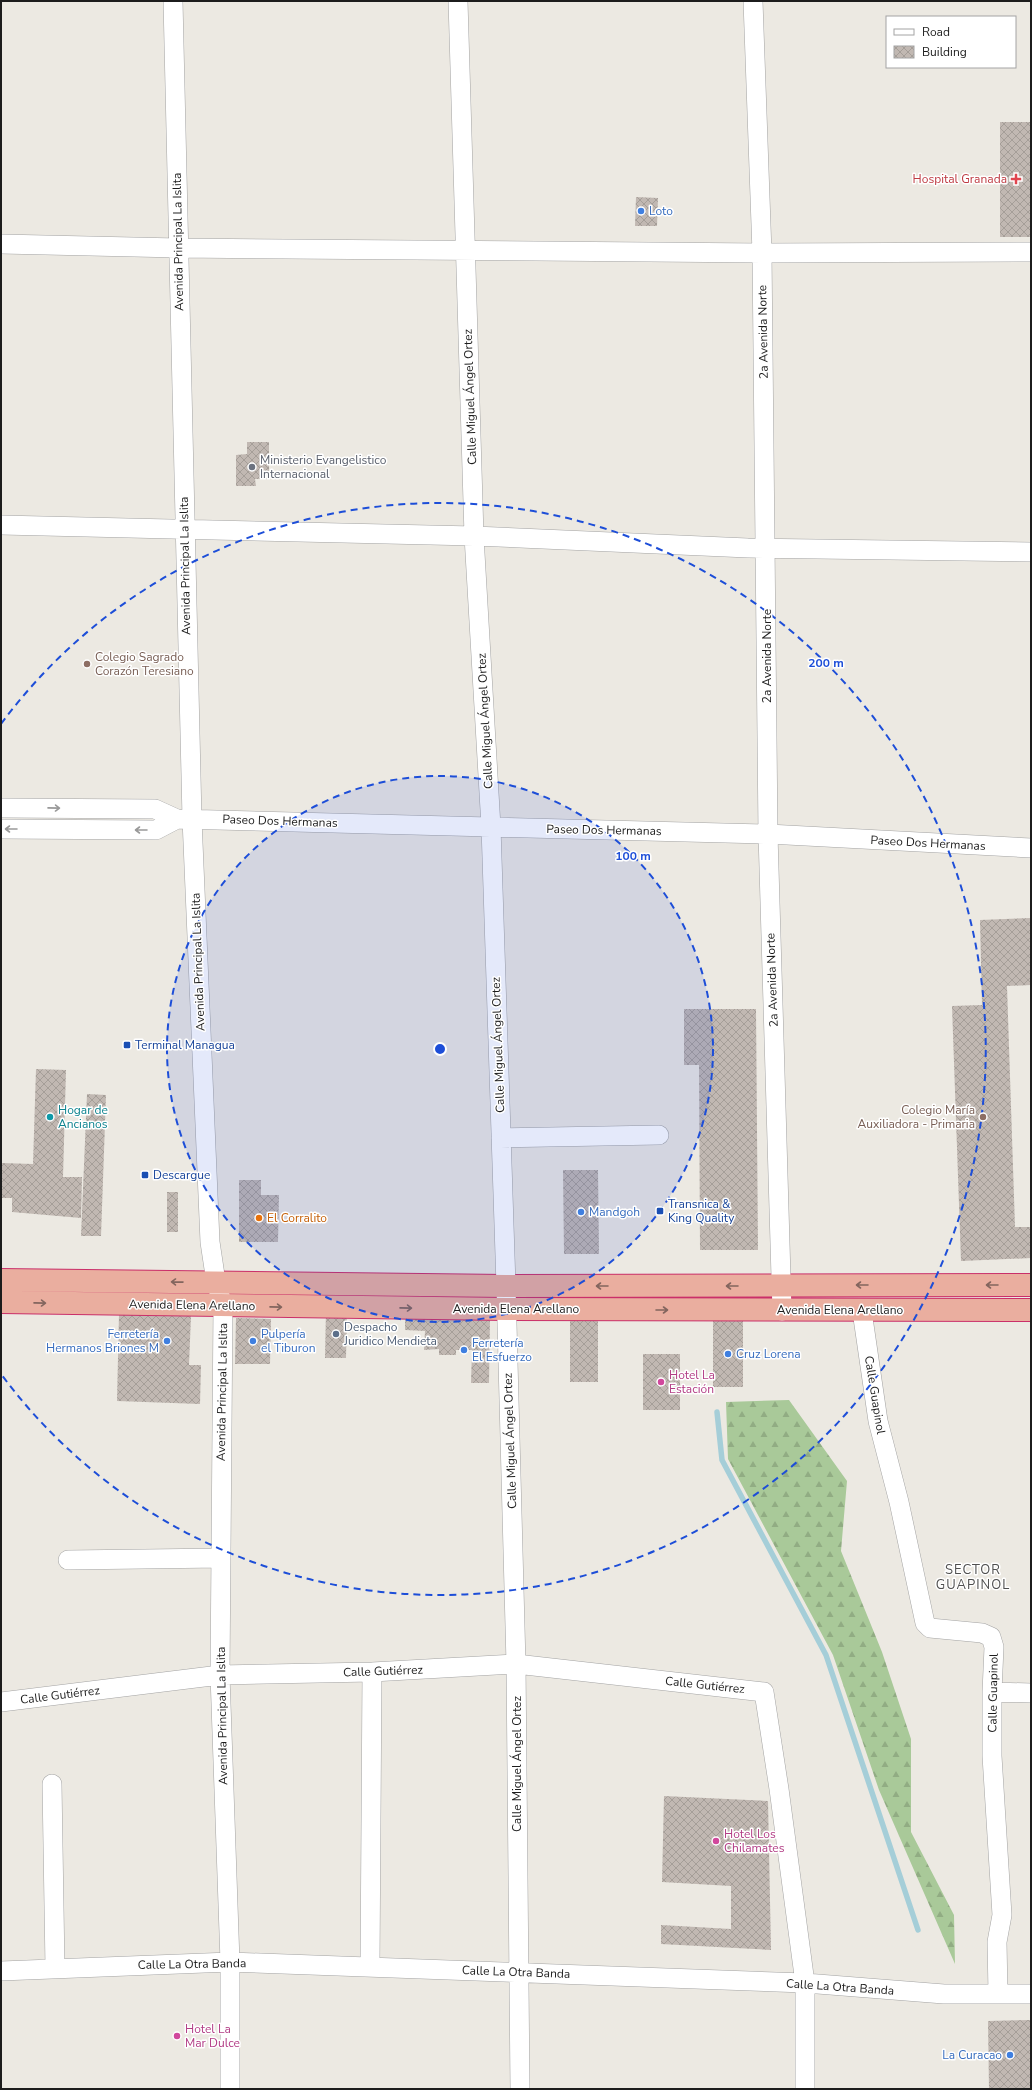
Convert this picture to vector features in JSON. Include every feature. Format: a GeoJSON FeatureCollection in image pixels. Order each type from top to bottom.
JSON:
{"type":"FeatureCollection","features":[{"type":"Feature","properties":{"kind":"highway","name":"Avenida Elena Arellano"},"geometry":{"type":"LineString","coordinates":[[1,1280],[506,1286],[1031,1285]]}},
{"type":"Feature","properties":{"kind":"highway"},"geometry":{"type":"LineString","coordinates":[[1,1280],[1,1302]]}},
{"type":"Feature","properties":{"kind":"highway"},"geometry":{"type":"LineString","coordinates":[[353,1284],[353,1308]]}},
{"type":"Feature","properties":{"kind":"highway"},"geometry":{"type":"LineString","coordinates":[[935,1285],[935,1310]]}},
{"type":"Feature","properties":{"kind":"highway"},"geometry":{"type":"LineString","coordinates":[[640,1286],[641,1310]]}},
{"type":"Feature","properties":{"kind":"highway","name":"Avenida Elena Arellano"},"geometry":{"type":"LineString","coordinates":[[1,1302],[353,1308],[782,1311],[1031,1310]]}},
{"type":"Feature","properties":{"kind":"street","name":"Avenida Principal La Islita"},"geometry":{"type":"LineString","coordinates":[[173,1],[184,529],[185,819],[210,1242],[216,1282],[223,1306],[220,1675],[230,1962],[230,2089]]}},
{"type":"Feature","properties":{"kind":"street","name":"Calle Miguel Ángel Ortez"},"geometry":{"type":"LineString","coordinates":[[458,1],[474,536],[491,828],[506,1286],[516,1664],[520,2089]]}},
{"type":"Feature","properties":{"kind":"street","name":"2a Avenida Norte"},"geometry":{"type":"LineString","coordinates":[[752,1],[762,253],[768,834],[782,1311]]}},
{"type":"Feature","properties":{"kind":"street"},"geometry":{"type":"LineString","coordinates":[[1,244],[178,248],[466,249],[762,253],[1031,252]]}},
{"type":"Feature","properties":{"kind":"street"},"geometry":{"type":"LineString","coordinates":[[1,526],[474,536],[766,548],[1031,552]]}},
{"type":"Feature","properties":{"kind":"street","name":"Paseo Dos Hermanas"},"geometry":{"type":"LineString","coordinates":[[1,808],[155,809],[185,819],[768,834],[1031,848]]}},
{"type":"Feature","properties":{"kind":"street","name":"Paseo Dos Hermanas"},"geometry":{"type":"LineString","coordinates":[[1,829],[156,830],[185,819]]}},
{"type":"Feature","properties":{"kind":"street"},"geometry":{"type":"LineString","coordinates":[[501,1138],[659,1135]]}},
{"type":"Feature","properties":{"kind":"street","name":"Calle Guapinol"},"geometry":{"type":"LineString","coordinates":[[862,1311],[878,1421],[899,1502],[925,1623],[930,1628],[982,1633],[991,1637],[994,1647],[992,1756],[1002,1915],[997,1942],[998,1993]]}},
{"type":"Feature","properties":{"kind":"street"},"geometry":{"type":"LineString","coordinates":[[68,1560],[221,1558]]}},
{"type":"Feature","properties":{"kind":"street","name":"Calle Gutiérrez"},"geometry":{"type":"LineString","coordinates":[[1,1702],[220,1675],[372,1672],[516,1664],[764,1692],[780,1797],[804,1983]]}},
{"type":"Feature","properties":{"kind":"street"},"geometry":{"type":"LineString","coordinates":[[370,1967],[372,1672]]}},
{"type":"Feature","properties":{"kind":"street"},"geometry":{"type":"LineString","coordinates":[[992,1692],[1031,1693]]}},
{"type":"Feature","properties":{"kind":"street"},"geometry":{"type":"LineString","coordinates":[[52,1784],[55,1968]]}},
{"type":"Feature","properties":{"kind":"street","name":"Calle La Otra Banda"},"geometry":{"type":"LineString","coordinates":[[1,1971],[230,1962],[804,1983],[898,1992],[944,1994],[1031,1994]]}},
{"type":"Feature","properties":{"kind":"street"},"geometry":{"type":"LineString","coordinates":[[804,1983],[805,2089]]}},
{"type":"Feature","properties":{"kind":"green space"},"geometry":{"type":"Polygon","coordinates":[[[789,1400],[847,1481],[841,1551],[882,1652],[911,1739],[911,1832],[954,1915],[955,1964],[879,1790],[833,1655],[728,1459],[726,1402],[789,1400]]]}},
{"type":"Feature","properties":{"kind":"building","name":"Hospital Granada"},"geometry":{"type":"Polygon","coordinates":[[[1000,122],[1031,122],[1031,237],[1000,237],[1000,122]]]}},
{"type":"Feature","properties":{"kind":"building"},"geometry":{"type":"Polygon","coordinates":[[[636,197],[658,198],[657,226],[635,226],[636,197]]]}},
{"type":"Feature","properties":{"kind":"building","name":"Ministerio Evangelistico Internacional"},"geometry":{"type":"Polygon","coordinates":[[[247,442],[269,442],[269,479],[255,479],[256,486],[236,486],[236,455],[247,454],[247,442]]]}},
{"type":"Feature","properties":{"kind":"building","name":"Colegio María Auxiliadora - Primaria"},"geometry":{"type":"Polygon","coordinates":[[[1031,918],[1031,985],[1007,986],[1015,1227],[1031,1227],[1031,1258],[961,1261],[952,1006],[982,1005],[980,920],[1031,918]]]}},
{"type":"Feature","properties":{"kind":"building"},"geometry":{"type":"Polygon","coordinates":[[[684,1009],[756,1009],[758,1250],[700,1250],[699,1065],[684,1065],[684,1009]]]}},
{"type":"Feature","properties":{"kind":"building","name":"Hogar de Ancianos"},"geometry":{"type":"Polygon","coordinates":[[[36,1069],[66,1070],[63,1177],[82,1177],[81,1218],[12,1212],[12,1198],[1,1198],[1,1163],[33,1164],[36,1069]]]}},
{"type":"Feature","properties":{"kind":"building"},"geometry":{"type":"Polygon","coordinates":[[[87,1094],[106,1095],[101,1236],[81,1236],[87,1094]]]}},
{"type":"Feature","properties":{"kind":"building","name":"Mandgoh"},"geometry":{"type":"Polygon","coordinates":[[[563,1170],[598,1170],[599,1254],[564,1254],[563,1170]]]}},
{"type":"Feature","properties":{"kind":"building","name":"El Corralito"},"geometry":{"type":"Polygon","coordinates":[[[239,1180],[261,1180],[261,1195],[279,1195],[278,1242],[239,1242],[239,1180]]]}},
{"type":"Feature","properties":{"kind":"building"},"geometry":{"type":"Polygon","coordinates":[[[167,1192],[178,1192],[178,1232],[167,1232],[167,1192]]]}},
{"type":"Feature","properties":{"kind":"building","name":"Despacho Juridico Mendieta"},"geometry":{"type":"Polygon","coordinates":[[[326,1309],[347,1310],[346,1358],[325,1358],[326,1309]]]}},
{"type":"Feature","properties":{"kind":"building"},"geometry":{"type":"Polygon","coordinates":[[[570,1311],[598,1311],[598,1382],[570,1382],[570,1311]]]}},
{"type":"Feature","properties":{"kind":"building","name":"Ferretería Hermanos Briones M"},"geometry":{"type":"Polygon","coordinates":[[[119,1314],[191,1316],[189,1365],[201,1365],[200,1404],[117,1401],[119,1314]]]}},
{"type":"Feature","properties":{"kind":"building","name":"Ferretería El Esfuerzo"},"geometry":{"type":"Polygon","coordinates":[[[405,1317],[490,1318],[489,1383],[471,1383],[472,1350],[456,1350],[456,1355],[439,1355],[439,1349],[424,1350],[425,1331],[405,1330],[405,1317]]]}},
{"type":"Feature","properties":{"kind":"building","name":"Pulpería el Tiburon"},"geometry":{"type":"Polygon","coordinates":[[[236,1318],[271,1319],[270,1364],[235,1364],[236,1318]]]}},
{"type":"Feature","properties":{"kind":"building","name":"Cruz Lorena"},"geometry":{"type":"Polygon","coordinates":[[[713,1320],[743,1320],[743,1387],[713,1387],[713,1320]]]}},
{"type":"Feature","properties":{"kind":"building","name":"Hotel La Estación"},"geometry":{"type":"Polygon","coordinates":[[[643,1354],[680,1354],[680,1410],[643,1410],[643,1354]]]}},
{"type":"Feature","properties":{"kind":"building","name":"Hotel Los Chilamates"},"geometry":{"type":"Polygon","coordinates":[[[664,1796],[768,1801],[771,1950],[661,1944],[661,1925],[731,1929],[731,1886],[662,1882],[664,1796]]]}},
{"type":"Feature","properties":{"kind":"building","name":"La Curacao"},"geometry":{"type":"Polygon","coordinates":[[[1031,2020],[1031,2089],[989,2089],[988,2021],[1031,2020]]]}},
{"type":"Feature","properties":{"kind":"waterway"},"geometry":{"type":"LineString","coordinates":[[717,1412],[722,1460],[826,1655],[918,1930]]}},
{"type":"Feature","properties":{"kind":"place","name":"Hospital Granada"},"geometry":{"type":"Point","coordinates":[1016,179]}},
{"type":"Feature","properties":{"kind":"place","name":"Loto"},"geometry":{"type":"Point","coordinates":[641,211]}},
{"type":"Feature","properties":{"kind":"place","name":"Ministerio Evangelistico Internacional"},"geometry":{"type":"Point","coordinates":[252,467]}},
{"type":"Feature","properties":{"kind":"place","name":"Colegio Sagrado Corazón Teresiano"},"geometry":{"type":"Point","coordinates":[87,664]}},
{"type":"Feature","properties":{"kind":"place","name":"Terminal Managua"},"geometry":{"type":"Point","coordinates":[127,1045]}},
{"type":"Feature","properties":{"kind":"place","name":"Hogar de Ancianos"},"geometry":{"type":"Point","coordinates":[50,1117]}},
{"type":"Feature","properties":{"kind":"place","name":"Colegio María Auxiliadora - Primaria"},"geometry":{"type":"Point","coordinates":[983,1117]}},
{"type":"Feature","properties":{"kind":"place","name":"Descargue"},"geometry":{"type":"Point","coordinates":[145,1175]}},
{"type":"Feature","properties":{"kind":"place","name":"Transnica & King Quality"},"geometry":{"type":"Point","coordinates":[660,1211]}},
{"type":"Feature","properties":{"kind":"place","name":"Mandgoh"},"geometry":{"type":"Point","coordinates":[581,1212]}},
{"type":"Feature","properties":{"kind":"place","name":"El Corralito"},"geometry":{"type":"Point","coordinates":[259,1218]}},
{"type":"Feature","properties":{"kind":"place","name":"Despacho Juridico Mendieta"},"geometry":{"type":"Point","coordinates":[336,1334]}},
{"type":"Feature","properties":{"kind":"place","name":"Ferretería Hermanos Briones M"},"geometry":{"type":"Point","coordinates":[167,1341]}},
{"type":"Feature","properties":{"kind":"place","name":"Pulpería el Tiburon"},"geometry":{"type":"Point","coordinates":[253,1341]}},
{"type":"Feature","properties":{"kind":"place","name":"Ferretería El Esfuerzo"},"geometry":{"type":"Point","coordinates":[464,1350]}},
{"type":"Feature","properties":{"kind":"place","name":"Cruz Lorena"},"geometry":{"type":"Point","coordinates":[728,1354]}},
{"type":"Feature","properties":{"kind":"place","name":"Hotel La Estación"},"geometry":{"type":"Point","coordinates":[661,1382]}},
{"type":"Feature","properties":{"kind":"place","name":"Hotel Los Chilamates"},"geometry":{"type":"Point","coordinates":[716,1841]}},
{"type":"Feature","properties":{"kind":"place","name":"Hotel La Mar Dulce"},"geometry":{"type":"Point","coordinates":[177,2036]}},
{"type":"Feature","properties":{"kind":"place","name":"La Curacao"},"geometry":{"type":"Point","coordinates":[1010,2055]}},
{"type":"Feature","properties":{"kind":"district","name":"SECTOR GUAPINOL"},"geometry":{"type":"Point","coordinates":[973,1576]}}]}
